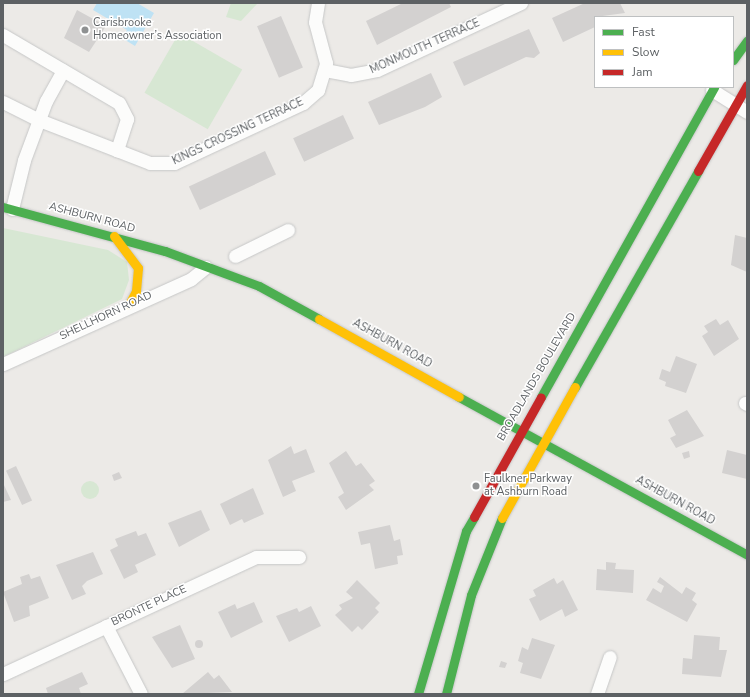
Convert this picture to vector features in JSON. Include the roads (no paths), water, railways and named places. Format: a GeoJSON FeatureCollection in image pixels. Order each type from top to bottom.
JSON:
{"type":"FeatureCollection","features":[{"type":"Feature","properties":{"kind":"main road"},"geometry":{"type":"LineString","coordinates":[[734,59],[747,42]]}},
{"type":"Feature","properties":{"kind":"main road"},"geometry":{"type":"LineString","coordinates":[[446,694],[471,595],[492,537],[544,441],[734,104],[747,85]]}},
{"type":"Feature","properties":{"kind":"main road","name":"BROADLANDS BOULEVARD"},"geometry":{"type":"LineString","coordinates":[[418,694],[466,531],[713,89]]}},
{"type":"Feature","properties":{"kind":"main road","name":"ASHBURN ROAD"},"geometry":{"type":"LineString","coordinates":[[7,208],[114,236],[206,267],[292,302],[747,555]]}},
{"type":"Feature","properties":{"kind":"main road"},"geometry":{"type":"LineString","coordinates":[[114,236],[138,268],[136,291],[130,304]]}},
{"type":"Feature","properties":{"kind":"street","name":"KINGS CROSSING TERRACE"},"geometry":{"type":"LineString","coordinates":[[3,102],[39,120],[150,163],[174,163],[303,103],[318,90],[326,70],[325,55],[315,22],[318,3]]}},
{"type":"Feature","properties":{"kind":"street","name":"MONMOUTH TERRACE"},"geometry":{"type":"LineString","coordinates":[[326,70],[351,75],[377,70],[521,3]]}},
{"type":"Feature","properties":{"kind":"street"},"geometry":{"type":"LineString","coordinates":[[3,35],[63,70],[125,110],[126,123],[117,150]]}},
{"type":"Feature","properties":{"kind":"street"},"geometry":{"type":"LineString","coordinates":[[7,208],[39,120],[63,70]]}},
{"type":"Feature","properties":{"kind":"street"},"geometry":{"type":"LineString","coordinates":[[713,89],[747,112]]}},
{"type":"Feature","properties":{"kind":"street"},"geometry":{"type":"LineString","coordinates":[[235,256],[288,230]]}},
{"type":"Feature","properties":{"kind":"street","name":"SHELLHORN ROAD"},"geometry":{"type":"LineString","coordinates":[[3,364],[130,304],[191,279],[206,267]]}},
{"type":"Feature","properties":{"kind":"street","name":"BRONTE PLACE"},"geometry":{"type":"LineString","coordinates":[[3,674],[256,557],[299,557]]}},
{"type":"Feature","properties":{"kind":"street"},"geometry":{"type":"LineString","coordinates":[[106,626],[141,694]]}},
{"type":"Feature","properties":{"kind":"street"},"geometry":{"type":"LineString","coordinates":[[597,694],[610,657]]}},
{"type":"Feature","properties":{"kind":"water"},"geometry":{"type":"Polygon","coordinates":[[[97,3],[137,3],[154,13],[135,46],[122,38],[127,30],[93,10],[97,3]]]}},
{"type":"Feature","properties":{"kind":"place","name":"Carisbrooke Homeowner’s Association"},"geometry":{"type":"Point","coordinates":[85,30]}},
{"type":"Feature","properties":{"kind":"place","name":"Faulkner Parkway at Ashburn Road"},"geometry":{"type":"Point","coordinates":[476,486]}}]}
